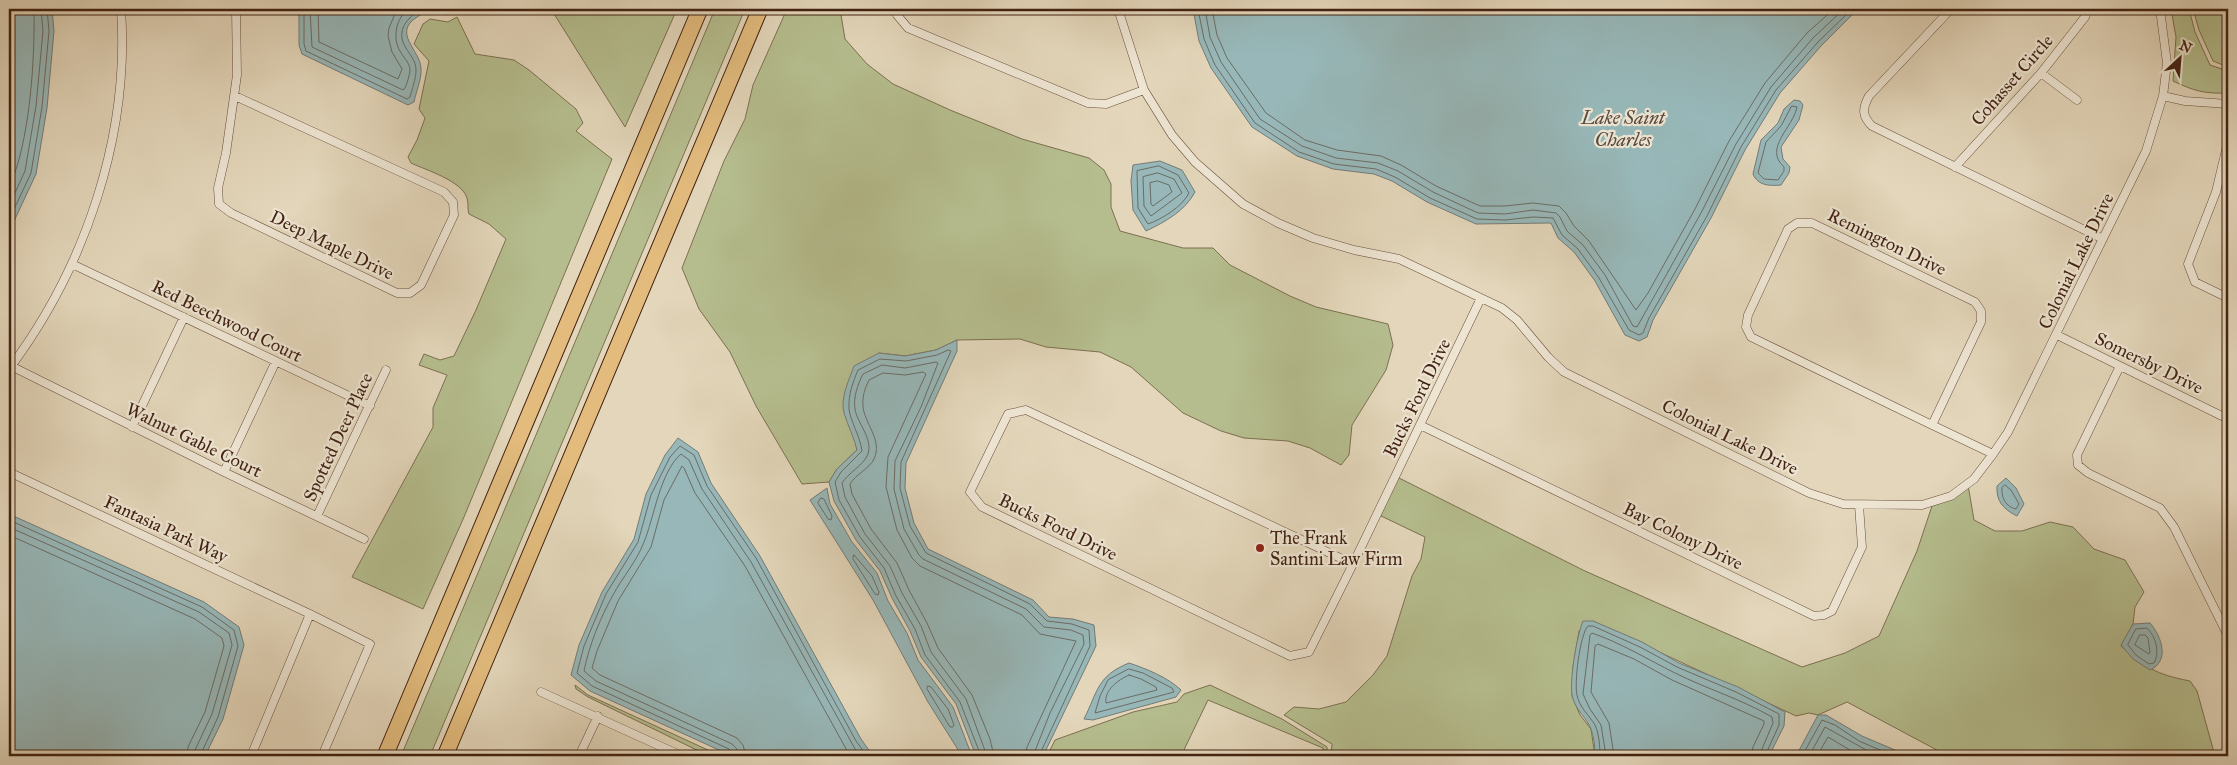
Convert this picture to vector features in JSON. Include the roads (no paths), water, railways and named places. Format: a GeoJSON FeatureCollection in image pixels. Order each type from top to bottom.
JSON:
{"type":"FeatureCollection","features":[{"type":"Feature","properties":{"kind":"highway"},"geometry":{"type":"LineString","coordinates":[[385,756],[700,9]]}},
{"type":"Feature","properties":{"kind":"highway"},"geometry":{"type":"LineString","coordinates":[[444,756],[760,9]]}},
{"type":"Feature","properties":{"kind":"street"},"geometry":{"type":"LineString","coordinates":[[10,367],[31,338],[72,264],[86,229],[107,162],[120,80],[121,9]]}},
{"type":"Feature","properties":{"kind":"street","name":"Deep Maple Drive"},"geometry":{"type":"LineString","coordinates":[[235,96],[444,192],[453,202],[454,215],[421,285],[410,293],[397,292],[232,213],[219,204],[218,188],[226,153],[235,96],[236,9]]}},
{"type":"Feature","properties":{"kind":"street"},"geometry":{"type":"LineString","coordinates":[[897,9],[897,15],[908,28],[1088,103],[1106,104],[1144,90]]}},
{"type":"Feature","properties":{"kind":"street","name":"Colonial Lake Drive"},"geometry":{"type":"LineString","coordinates":[[1118,9],[1144,90],[1172,135],[1195,162],[1243,204],[1278,223],[1313,238],[1354,250],[1399,259],[1482,298],[1502,308],[1517,320],[1548,357],[1564,372],[1809,493],[1842,504],[1859,505],[1922,505],[1951,496],[1974,479],[2008,432],[2146,150],[2163,96],[2166,62],[2160,9]]}},
{"type":"Feature","properties":{"kind":"street"},"geometry":{"type":"LineString","coordinates":[[1952,9],[1869,96],[1863,107],[1864,118],[1872,126],[2103,239]]}},
{"type":"Feature","properties":{"kind":"street","name":"Cohasset Circle"},"geometry":{"type":"LineString","coordinates":[[1955,167],[2041,73],[2085,17],[2088,9]]}},
{"type":"Feature","properties":{"kind":"street"},"geometry":{"type":"LineString","coordinates":[[2041,73],[2077,100]]}},
{"type":"Feature","properties":{"kind":"street"},"geometry":{"type":"LineString","coordinates":[[2163,96],[2185,101],[2228,104]]}},
{"type":"Feature","properties":{"kind":"street"},"geometry":{"type":"LineString","coordinates":[[2226,150],[2216,192],[2188,264],[2195,282],[2228,298]]}},
{"type":"Feature","properties":{"kind":"street","name":"Remington Drive"},"geometry":{"type":"LineString","coordinates":[[1932,425],[1981,322],[1981,311],[1975,302],[1812,223],[1797,223],[1788,229],[1748,315],[1746,327],[1751,337],[1932,425],[1993,454]]}},
{"type":"Feature","properties":{"kind":"street","name":"Red Beechwood Court"},"geometry":{"type":"LineString","coordinates":[[72,264],[370,406]]}},
{"type":"Feature","properties":{"kind":"street","name":"Bucks Ford Drive"},"geometry":{"type":"LineString","coordinates":[[1353,564],[1026,410],[1008,414],[970,492],[982,507],[1290,656],[1309,652],[1353,564],[1482,298]]}},
{"type":"Feature","properties":{"kind":"street"},"geometry":{"type":"LineString","coordinates":[[132,427],[184,318]]}},
{"type":"Feature","properties":{"kind":"street","name":"Somersby Drive"},"geometry":{"type":"LineString","coordinates":[[2057,335],[2228,419]]}},
{"type":"Feature","properties":{"kind":"street"},"geometry":{"type":"LineString","coordinates":[[224,472],[276,361]]}},
{"type":"Feature","properties":{"kind":"street"},"geometry":{"type":"LineString","coordinates":[[2120,366],[2077,455],[2078,465],[2088,473],[2160,508],[2174,527],[2228,636]]}},
{"type":"Feature","properties":{"kind":"street","name":"Walnut Gable Court"},"geometry":{"type":"LineString","coordinates":[[10,367],[364,540]]}},
{"type":"Feature","properties":{"kind":"street","name":"Spotted Deer Place"},"geometry":{"type":"LineString","coordinates":[[317,516],[386,370]]}},
{"type":"Feature","properties":{"kind":"street","name":"Bay Colony Drive"},"geometry":{"type":"LineString","coordinates":[[1420,425],[1814,616],[1824,615],[1832,610],[1862,547],[1859,505]]}},
{"type":"Feature","properties":{"kind":"street","name":"Fantasia Park Way"},"geometry":{"type":"LineString","coordinates":[[9,472],[370,644],[322,756]]}},
{"type":"Feature","properties":{"kind":"street"},"geometry":{"type":"LineString","coordinates":[[251,756],[310,614]]}},
{"type":"Feature","properties":{"kind":"street"},"geometry":{"type":"LineString","coordinates":[[541,692],[598,716],[682,756]]}},
{"type":"Feature","properties":{"kind":"street"},"geometry":{"type":"LineString","coordinates":[[579,756],[598,716]]}},
{"type":"Feature","properties":{"kind":"water"},"geometry":{"type":"Polygon","coordinates":[[[9,9],[52,9],[54,31],[47,108],[36,174],[9,232],[9,9]]]}},
{"type":"Feature","properties":{"kind":"water"},"geometry":{"type":"Polygon","coordinates":[[[299,9],[449,9],[450,12],[446,15],[435,12],[424,13],[410,23],[407,29],[409,42],[420,61],[421,68],[420,81],[414,102],[408,105],[302,54],[299,45],[299,9]]]}},
{"type":"Feature","properties":{"kind":"water","name":"Lake Saint Charles"},"geometry":{"type":"Polygon","coordinates":[[[1193,9],[1858,9],[1821,46],[1780,93],[1745,150],[1711,218],[1653,320],[1647,337],[1639,341],[1625,335],[1595,281],[1574,252],[1558,238],[1551,223],[1476,224],[1427,202],[1392,181],[1374,174],[1333,169],[1297,156],[1252,127],[1211,68],[1199,41],[1193,9]]]}},
{"type":"Feature","properties":{"kind":"water"},"geometry":{"type":"Polygon","coordinates":[[[1794,100],[1800,101],[1803,105],[1799,120],[1781,147],[1783,159],[1790,167],[1789,173],[1781,185],[1761,183],[1753,174],[1761,140],[1778,123],[1784,109],[1794,100]]]}},
{"type":"Feature","properties":{"kind":"water"},"geometry":{"type":"Polygon","coordinates":[[[1160,161],[1182,170],[1195,192],[1180,210],[1167,220],[1146,231],[1133,210],[1131,181],[1133,165],[1160,161]]]}},
{"type":"Feature","properties":{"kind":"water"},"geometry":{"type":"Polygon","coordinates":[[[957,340],[957,351],[906,463],[905,488],[914,523],[928,549],[1033,600],[1049,617],[1073,619],[1094,625],[1096,646],[1043,756],[976,756],[956,704],[921,657],[880,571],[856,540],[834,501],[829,482],[837,469],[857,450],[843,407],[846,389],[854,366],[879,353],[905,356],[936,350],[957,340]]]}},
{"type":"Feature","properties":{"kind":"water"},"geometry":{"type":"Polygon","coordinates":[[[678,438],[698,452],[711,483],[760,556],[861,739],[873,756],[732,756],[590,691],[571,675],[579,645],[602,592],[634,539],[646,494],[665,455],[678,438]]]}},
{"type":"Feature","properties":{"kind":"water"},"geometry":{"type":"Polygon","coordinates":[[[2006,478],[2016,488],[2024,504],[2017,516],[2004,507],[1999,500],[1997,486],[2006,478]]]}},
{"type":"Feature","properties":{"kind":"water"},"geometry":{"type":"Polygon","coordinates":[[[827,488],[830,504],[852,542],[877,573],[888,601],[907,633],[918,660],[953,707],[972,756],[962,756],[928,702],[873,600],[810,500],[827,488]]]}},
{"type":"Feature","properties":{"kind":"water"},"geometry":{"type":"Polygon","coordinates":[[[9,514],[204,602],[239,627],[244,645],[223,719],[205,756],[9,756],[9,514]]]}},
{"type":"Feature","properties":{"kind":"water"},"geometry":{"type":"Polygon","coordinates":[[[1583,621],[1593,621],[1642,642],[1679,663],[1738,687],[1785,712],[1784,726],[1769,756],[1595,756],[1591,729],[1579,711],[1572,692],[1574,660],[1583,621]]]}},
{"type":"Feature","properties":{"kind":"water"},"geometry":{"type":"Polygon","coordinates":[[[2150,623],[2161,642],[2162,655],[2156,666],[2150,670],[2133,659],[2121,645],[2133,624],[2150,623]]]}},
{"type":"Feature","properties":{"kind":"water"},"geometry":{"type":"Polygon","coordinates":[[[1129,663],[1170,681],[1181,690],[1176,697],[1093,720],[1084,719],[1104,679],[1110,673],[1129,663]]]}},
{"type":"Feature","properties":{"kind":"water"},"geometry":{"type":"Polygon","coordinates":[[[1818,715],[1826,715],[1862,736],[1909,756],[1796,756],[1818,715]]]}},
{"type":"Feature","properties":{"kind":"place","name":"The Frank Santini Law Firm"},"geometry":{"type":"Point","coordinates":[1260,548]}}]}
